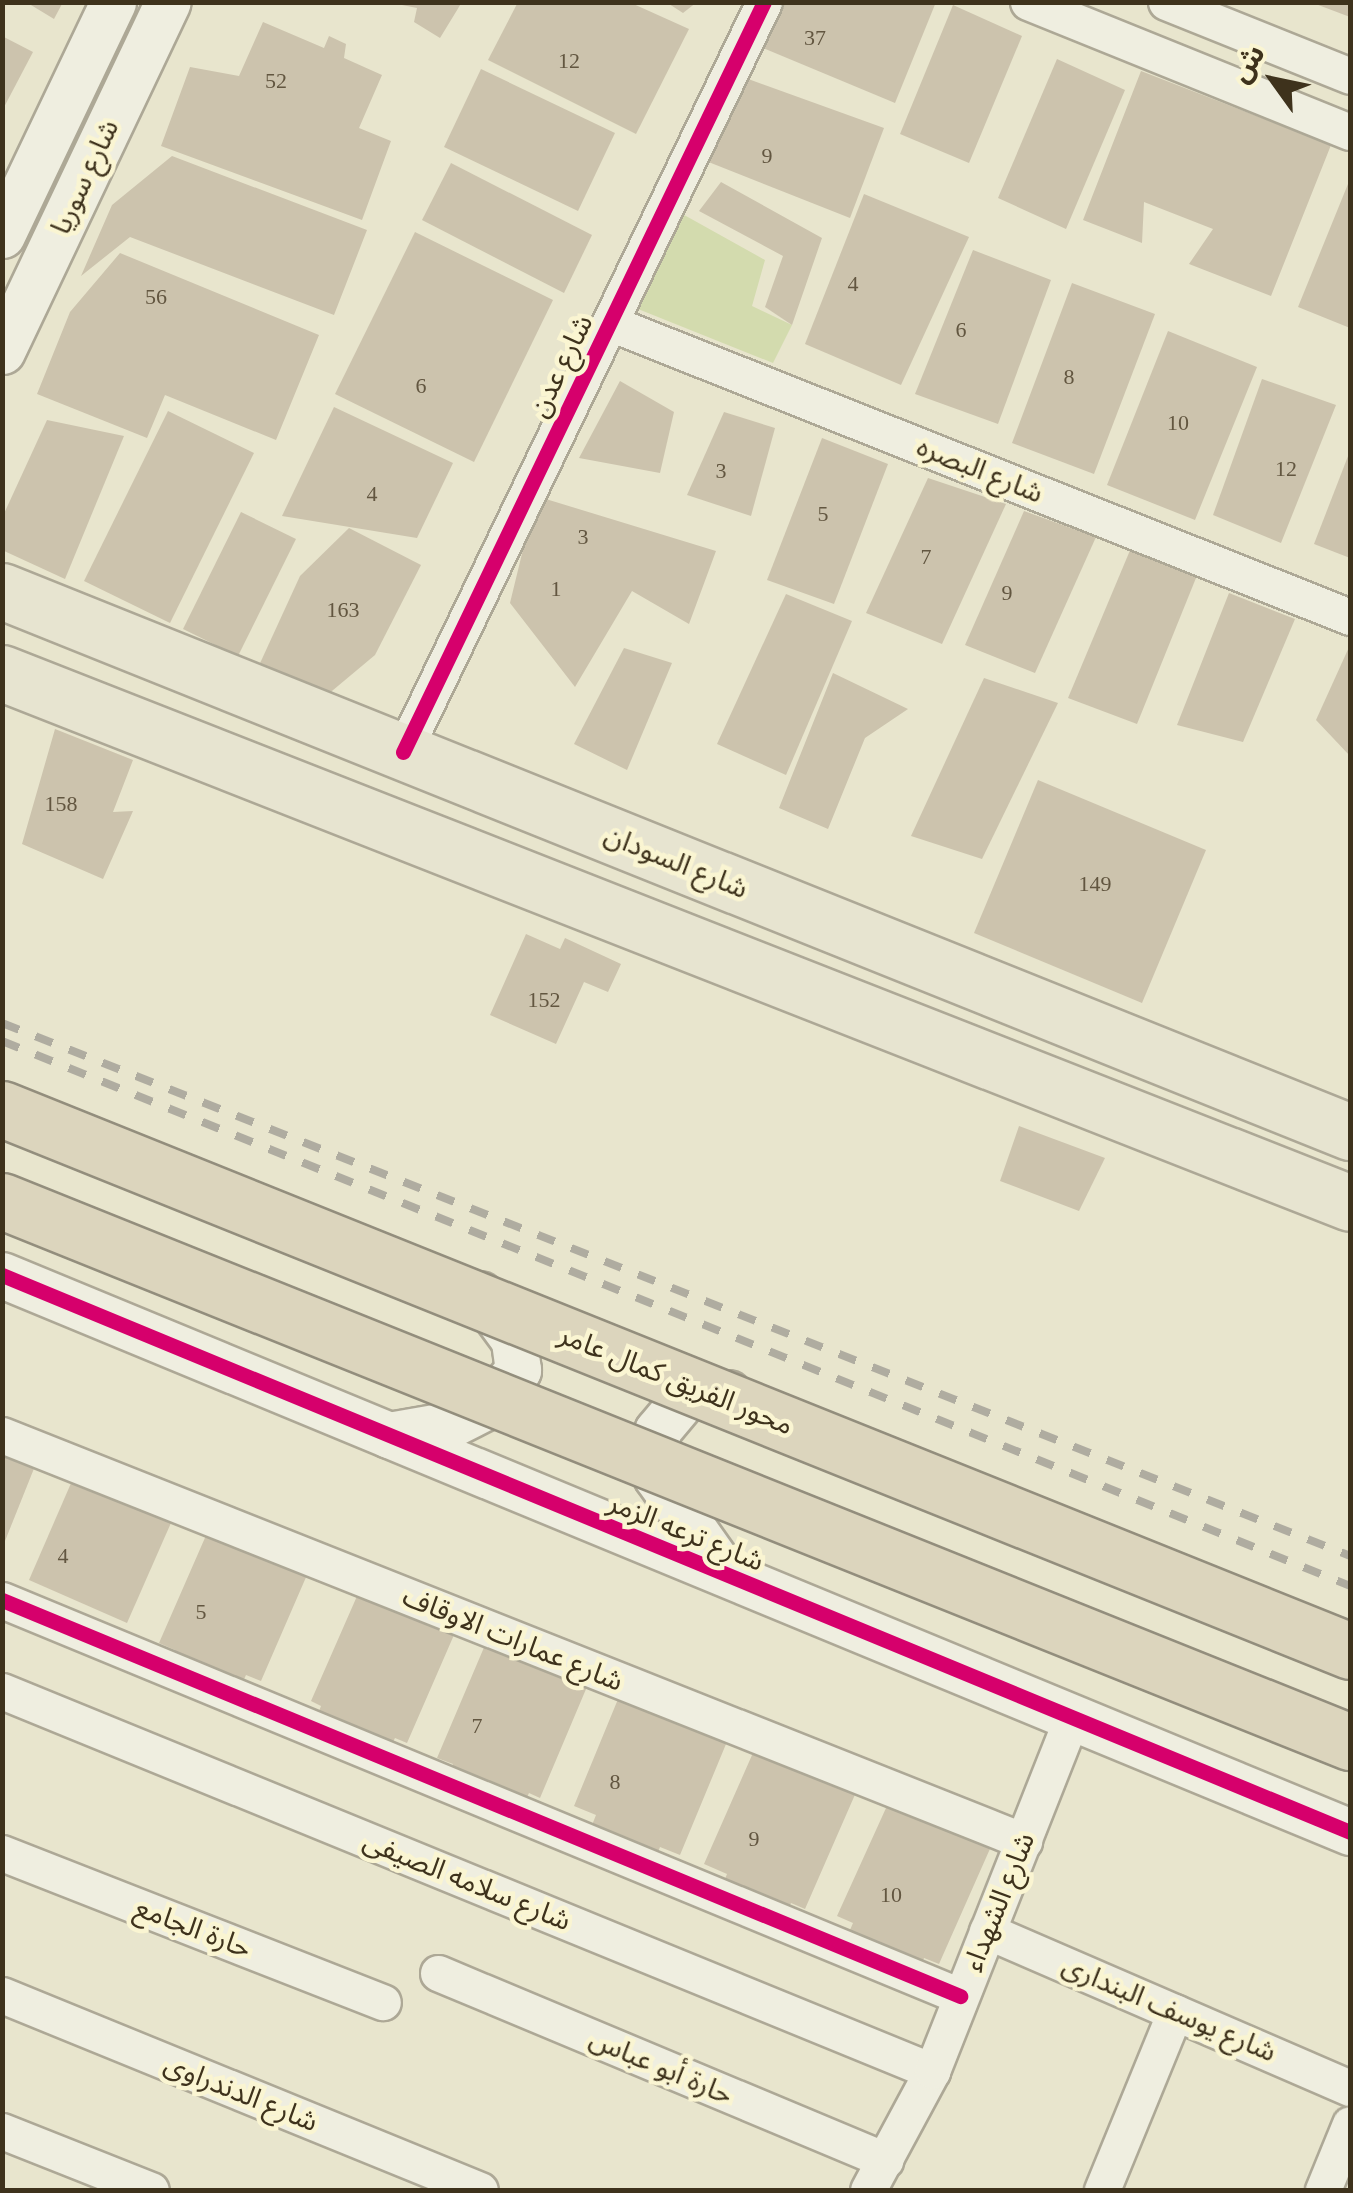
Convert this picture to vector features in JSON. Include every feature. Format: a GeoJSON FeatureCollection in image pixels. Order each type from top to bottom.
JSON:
{"type":"FeatureCollection","features":[{"type":"Feature","properties":{"kind":"highway","name":"محور الفريق كمال عامر"},"geometry":{"type":"LineString","coordinates":[[2,1109],[1350,1650]]}},
{"type":"Feature","properties":{"kind":"highway"},"geometry":{"type":"LineString","coordinates":[[2,1201],[1350,1742]]}},
{"type":"Feature","properties":{"kind":"main road","name":"شارع السودان"},"geometry":{"type":"LineString","coordinates":[[2,591],[1350,1132]]}},
{"type":"Feature","properties":{"kind":"main road"},"geometry":{"type":"LineString","coordinates":[[2,674],[1350,1203]]}},
{"type":"Feature","properties":{"kind":"street","name":"شارع سوريا"},"geometry":{"type":"LineString","coordinates":[[2,235],[113,2]]}},
{"type":"Feature","properties":{"kind":"street","name":"شارع سوريا"},"geometry":{"type":"LineString","coordinates":[[2,351],[168,2]]}},
{"type":"Feature","properties":{"kind":"street","name":"شارع عدن"},"geometry":{"type":"LineString","coordinates":[[403,752],[764,2]]}},
{"type":"Feature","properties":{"kind":"street"},"geometry":{"type":"LineString","coordinates":[[1028,2],[1350,132]]}},
{"type":"Feature","properties":{"kind":"street"},"geometry":{"type":"LineString","coordinates":[[1181,5],[1350,76]]}},
{"type":"Feature","properties":{"kind":"street","name":"شارع البصره"},"geometry":{"type":"LineString","coordinates":[[610,323],[1350,617]]}},
{"type":"Feature","properties":{"kind":"street"},"geometry":{"type":"LineString","coordinates":[[389,1436],[452,1424],[486,1406],[518,1370],[514,1340],[462,1269]]}},
{"type":"Feature","properties":{"kind":"street","name":"شارع ترعه الزمر"},"geometry":{"type":"LineString","coordinates":[[2,1275],[1350,1832]]}},
{"type":"Feature","properties":{"kind":"street"},"geometry":{"type":"LineString","coordinates":[[727,1576],[667,1502],[656,1476],[657,1430],[688,1394],[775,1392]]}},
{"type":"Feature","properties":{"kind":"street","name":"شارع عمارات الاوقاف"},"geometry":{"type":"LineString","coordinates":[[2,1435],[1024,1841]]}},
{"type":"Feature","properties":{"kind":"street"},"geometry":{"type":"LineString","coordinates":[[2,1600],[960,1996]]}},
{"type":"Feature","properties":{"kind":"street","name":"شارع سلامه الصيفى"},"geometry":{"type":"LineString","coordinates":[[2,1690],[932,2071]]}},
{"type":"Feature","properties":{"kind":"street","name":"شارع الشهداء"},"geometry":{"type":"LineString","coordinates":[[876,2175],[932,2071],[1072,1718]]}},
{"type":"Feature","properties":{"kind":"street","name":"حارة الجامع"},"geometry":{"type":"LineString","coordinates":[[2,1853],[383,2002]]}},
{"type":"Feature","properties":{"kind":"street","name":"شارع يوسف البندارى"},"geometry":{"type":"LineString","coordinates":[[987,1930],[1350,2088]]}},
{"type":"Feature","properties":{"kind":"street","name":"حارة أبو عباس"},"geometry":{"type":"LineString","coordinates":[[438,1973],[876,2175]]}},
{"type":"Feature","properties":{"kind":"street","name":"شارع الدندراوى"},"geometry":{"type":"LineString","coordinates":[[2,1994],[480,2190]]}},
{"type":"Feature","properties":{"kind":"street"},"geometry":{"type":"LineString","coordinates":[[1102,2190],[1176,2012]]}},
{"type":"Feature","properties":{"kind":"street"},"geometry":{"type":"LineString","coordinates":[[1324,2190],[1350,2124]]}},
{"type":"Feature","properties":{"kind":"street"},"geometry":{"type":"LineString","coordinates":[[2,2130],[152,2190]]}},
{"type":"Feature","properties":{"kind":"green space"},"geometry":{"type":"Polygon","coordinates":[[[677,211],[765,260],[752,306],[792,325],[773,363],[633,307],[677,211]]]}},
{"type":"Feature","properties":{"kind":"building"},"geometry":{"type":"Polygon","coordinates":[[[26,2],[63,2],[54,19],[26,2]]]}},
{"type":"Feature","properties":{"kind":"building"},"geometry":{"type":"Polygon","coordinates":[[[462,2],[440,38],[414,22],[417,8],[397,4],[462,2]]]}},
{"type":"Feature","properties":{"kind":"building"},"geometry":{"type":"Polygon","coordinates":[[[518,2],[629,2],[689,29],[636,134],[488,60],[518,2]]]}},
{"type":"Feature","properties":{"kind":"building"},"geometry":{"type":"Polygon","coordinates":[[[666,2],[697,2],[683,13],[666,2]]]}},
{"type":"Feature","properties":{"kind":"building"},"geometry":{"type":"Polygon","coordinates":[[[785,2],[936,2],[895,103],[763,48],[785,2]]]}},
{"type":"Feature","properties":{"kind":"building"},"geometry":{"type":"Polygon","coordinates":[[[1350,2],[1350,17],[1313,3],[1350,2]]]}},
{"type":"Feature","properties":{"kind":"building"},"geometry":{"type":"Polygon","coordinates":[[[953,5],[1022,36],[969,163],[900,134],[953,5]]]}},
{"type":"Feature","properties":{"kind":"building"},"geometry":{"type":"Polygon","coordinates":[[[263,22],[324,48],[329,36],[346,44],[344,58],[382,75],[359,128],[391,141],[362,220],[161,146],[190,67],[239,76],[263,22]]]}},
{"type":"Feature","properties":{"kind":"building"},"geometry":{"type":"Polygon","coordinates":[[[2,36],[33,52],[2,111],[2,36]]]}},
{"type":"Feature","properties":{"kind":"building"},"geometry":{"type":"Polygon","coordinates":[[[1057,59],[1125,90],[1066,229],[998,198],[1057,59]]]}},
{"type":"Feature","properties":{"kind":"building"},"geometry":{"type":"Polygon","coordinates":[[[481,69],[615,133],[578,211],[444,147],[481,69]]]}},
{"type":"Feature","properties":{"kind":"building"},"geometry":{"type":"Polygon","coordinates":[[[1141,71],[1331,145],[1271,296],[1189,264],[1213,229],[1144,202],[1142,243],[1083,220],[1141,71]]]}},
{"type":"Feature","properties":{"kind":"building"},"geometry":{"type":"Polygon","coordinates":[[[740,76],[884,128],[850,218],[706,161],[740,76]]]}},
{"type":"Feature","properties":{"kind":"building"},"geometry":{"type":"Polygon","coordinates":[[[172,156],[367,230],[334,315],[130,237],[81,276],[112,205],[172,156]]]}},
{"type":"Feature","properties":{"kind":"building"},"geometry":{"type":"Polygon","coordinates":[[[451,163],[592,235],[564,293],[422,220],[451,163]]]}},
{"type":"Feature","properties":{"kind":"building"},"geometry":{"type":"Polygon","coordinates":[[[1350,179],[1350,328],[1298,307],[1350,179]]]}},
{"type":"Feature","properties":{"kind":"building"},"geometry":{"type":"Polygon","coordinates":[[[721,182],[822,238],[792,325],[765,307],[783,256],[699,211],[721,182]]]}},
{"type":"Feature","properties":{"kind":"building"},"geometry":{"type":"Polygon","coordinates":[[[864,194],[969,237],[901,385],[805,344],[864,194]]]}},
{"type":"Feature","properties":{"kind":"building"},"geometry":{"type":"Polygon","coordinates":[[[415,232],[553,300],[474,462],[335,394],[415,232]]]}},
{"type":"Feature","properties":{"kind":"building"},"geometry":{"type":"Polygon","coordinates":[[[973,250],[1051,280],[998,424],[915,394],[973,250]]]}},
{"type":"Feature","properties":{"kind":"building"},"geometry":{"type":"Polygon","coordinates":[[[120,253],[319,335],[276,440],[165,395],[147,438],[37,394],[70,312],[120,253]]]}},
{"type":"Feature","properties":{"kind":"building"},"geometry":{"type":"Polygon","coordinates":[[[1072,283],[1155,314],[1094,474],[1012,443],[1072,283]]]}},
{"type":"Feature","properties":{"kind":"building"},"geometry":{"type":"Polygon","coordinates":[[[1168,331],[1257,367],[1195,520],[1107,485],[1168,331]]]}},
{"type":"Feature","properties":{"kind":"building"},"geometry":{"type":"Polygon","coordinates":[[[1262,379],[1336,405],[1281,543],[1213,515],[1262,379]]]}},
{"type":"Feature","properties":{"kind":"building"},"geometry":{"type":"Polygon","coordinates":[[[620,381],[674,412],[660,473],[579,458],[620,381]]]}},
{"type":"Feature","properties":{"kind":"building"},"geometry":{"type":"Polygon","coordinates":[[[334,407],[453,463],[417,538],[282,516],[334,407]]]}},
{"type":"Feature","properties":{"kind":"building"},"geometry":{"type":"Polygon","coordinates":[[[168,411],[254,453],[170,623],[84,581],[168,411]]]}},
{"type":"Feature","properties":{"kind":"building"},"geometry":{"type":"Polygon","coordinates":[[[724,412],[775,428],[751,516],[687,495],[724,412]]]}},
{"type":"Feature","properties":{"kind":"building"},"geometry":{"type":"Polygon","coordinates":[[[47,420],[124,436],[65,579],[2,550],[2,518],[47,420]]]}},
{"type":"Feature","properties":{"kind":"building"},"geometry":{"type":"Polygon","coordinates":[[[822,438],[888,464],[834,604],[767,580],[822,438]]]}},
{"type":"Feature","properties":{"kind":"building"},"geometry":{"type":"Polygon","coordinates":[[[1350,451],[1350,558],[1314,544],[1350,451]]]}},
{"type":"Feature","properties":{"kind":"building"},"geometry":{"type":"Polygon","coordinates":[[[928,478],[1006,504],[942,644],[866,613],[928,478]]]}},
{"type":"Feature","properties":{"kind":"building"},"geometry":{"type":"Polygon","coordinates":[[[536,496],[716,551],[689,624],[632,591],[575,687],[510,603],[536,496]]]}},
{"type":"Feature","properties":{"kind":"building"},"geometry":{"type":"Polygon","coordinates":[[[1024,511],[1096,537],[1035,673],[965,645],[1024,511]]]}},
{"type":"Feature","properties":{"kind":"building"},"geometry":{"type":"Polygon","coordinates":[[[241,512],[296,539],[238,656],[183,629],[241,512]]]}},
{"type":"Feature","properties":{"kind":"building"},"geometry":{"type":"Polygon","coordinates":[[[349,528],[421,565],[375,655],[320,701],[256,672],[300,576],[349,528]]]}},
{"type":"Feature","properties":{"kind":"building"},"geometry":{"type":"Polygon","coordinates":[[[1131,548],[1198,573],[1137,724],[1068,698],[1131,548]]]}},
{"type":"Feature","properties":{"kind":"building"},"geometry":{"type":"Polygon","coordinates":[[[1229,593],[1295,619],[1243,742],[1177,725],[1229,593]]]}},
{"type":"Feature","properties":{"kind":"building"},"geometry":{"type":"Polygon","coordinates":[[[786,594],[852,621],[786,775],[717,744],[786,594]]]}},
{"type":"Feature","properties":{"kind":"building"},"geometry":{"type":"Polygon","coordinates":[[[1350,645],[1350,756],[1316,720],[1350,645]]]}},
{"type":"Feature","properties":{"kind":"building"},"geometry":{"type":"Polygon","coordinates":[[[624,648],[672,663],[627,770],[574,744],[624,648]]]}},
{"type":"Feature","properties":{"kind":"building"},"geometry":{"type":"Polygon","coordinates":[[[833,673],[908,709],[865,738],[828,829],[779,808],[833,673]]]}},
{"type":"Feature","properties":{"kind":"building"},"geometry":{"type":"Polygon","coordinates":[[[984,678],[1058,703],[982,859],[911,836],[984,678]]]}},
{"type":"Feature","properties":{"kind":"building"},"geometry":{"type":"Polygon","coordinates":[[[55,729],[133,760],[113,812],[133,811],[103,879],[22,844],[55,729]]]}},
{"type":"Feature","properties":{"kind":"building"},"geometry":{"type":"Polygon","coordinates":[[[1038,780],[1206,850],[1142,1003],[974,933],[1038,780]]]}},
{"type":"Feature","properties":{"kind":"building"},"geometry":{"type":"Polygon","coordinates":[[[526,934],[560,949],[565,938],[621,964],[608,992],[584,982],[556,1044],[490,1015],[526,934]]]}},
{"type":"Feature","properties":{"kind":"building"},"geometry":{"type":"Polygon","coordinates":[[[1019,1126],[1105,1158],[1079,1211],[1000,1181],[1019,1126]]]}},
{"type":"Feature","properties":{"kind":"building"},"geometry":{"type":"Polygon","coordinates":[[[2,1436],[41,1451],[3,1546],[2,1546],[2,1436]]]}},
{"type":"Feature","properties":{"kind":"building"},"geometry":{"type":"Polygon","coordinates":[[[75,1474],[174,1516],[127,1623],[29,1580],[75,1474]]]}},
{"type":"Feature","properties":{"kind":"building"},"geometry":{"type":"Polygon","coordinates":[[[211,1524],[310,1568],[261,1681],[246,1675],[240,1688],[168,1657],[175,1650],[159,1643],[211,1524]]]}},
{"type":"Feature","properties":{"kind":"building"},"geometry":{"type":"Polygon","coordinates":[[[361,1587],[457,1628],[407,1743],[395,1738],[389,1750],[316,1719],[321,1706],[311,1701],[361,1587]]]}},
{"type":"Feature","properties":{"kind":"building"},"geometry":{"type":"Polygon","coordinates":[[[488,1638],[589,1682],[540,1798],[529,1793],[523,1806],[448,1775],[453,1764],[437,1758],[488,1638]]]}},
{"type":"Feature","properties":{"kind":"building"},"geometry":{"type":"Polygon","coordinates":[[[623,1687],[731,1732],[680,1855],[660,1847],[656,1857],[590,1830],[596,1815],[574,1806],[623,1687]]]}},
{"type":"Feature","properties":{"kind":"building"},"geometry":{"type":"Polygon","coordinates":[[[756,1746],[857,1790],[805,1909],[791,1903],[787,1912],[723,1884],[727,1874],[704,1864],[756,1746]]]}},
{"type":"Feature","properties":{"kind":"building"},"geometry":{"type":"Polygon","coordinates":[[[891,1797],[993,1842],[939,1964],[924,1958],[920,1969],[847,1937],[853,1923],[837,1916],[891,1797]]]}},
{"type":"Feature","properties":{"kind":"railway"},"geometry":{"type":"LineString","coordinates":[[2,1023],[1350,1556]]}},
{"type":"Feature","properties":{"kind":"railway"},"geometry":{"type":"LineString","coordinates":[[2,1041],[1350,1586]]}},
{"type":"Feature","properties":{"kind":"cycle path"},"geometry":{"type":"LineString","coordinates":[[403,752],[764,2]]}},
{"type":"Feature","properties":{"kind":"cycle path"},"geometry":{"type":"LineString","coordinates":[[2,1275],[1350,1832]]}},
{"type":"Feature","properties":{"kind":"cycle path"},"geometry":{"type":"LineString","coordinates":[[2,1600],[960,1996]]}}]}
